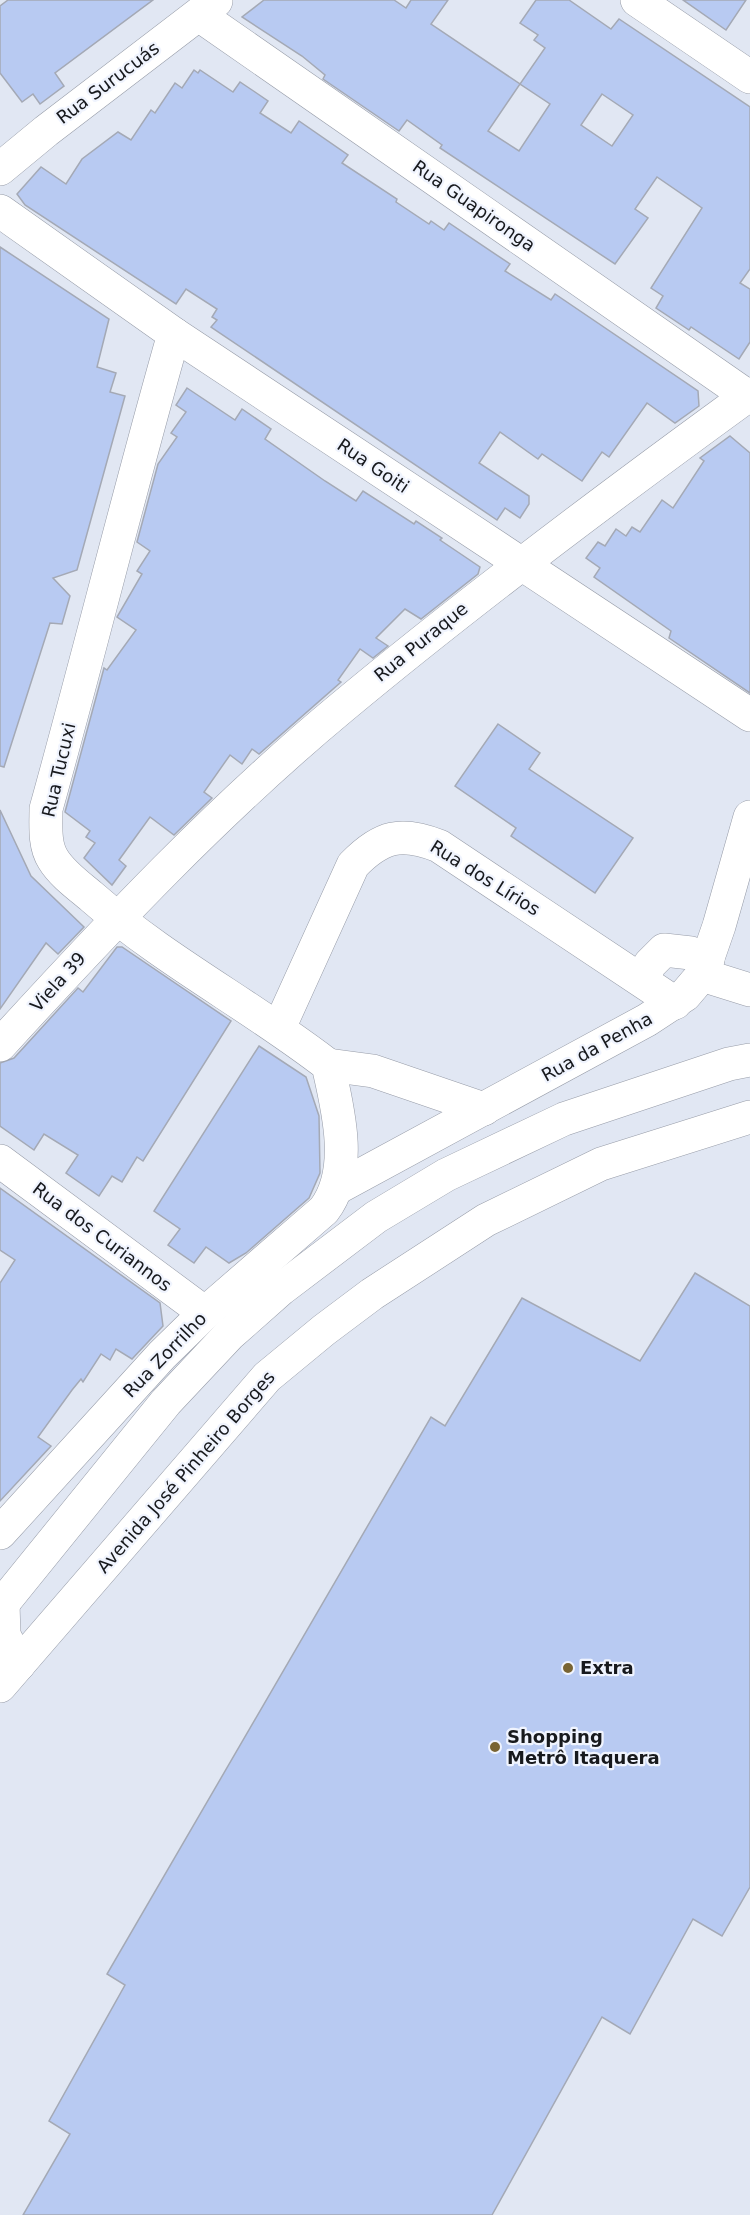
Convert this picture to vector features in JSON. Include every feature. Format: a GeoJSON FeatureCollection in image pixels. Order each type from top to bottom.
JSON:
{"type":"FeatureCollection","features":[{"type":"Feature","properties":{"kind":"street"},"geometry":{"type":"LineString","coordinates":[[637,0],[750,77]]}},
{"type":"Feature","properties":{"kind":"street","name":"Rua Surucuás"},"geometry":{"type":"LineString","coordinates":[[0,170],[46,131],[208,7]]}},
{"type":"Feature","properties":{"kind":"street","name":"Rua Guapironga"},"geometry":{"type":"LineString","coordinates":[[208,7],[749,396]]}},
{"type":"Feature","properties":{"kind":"street","name":"Rua Goiti"},"geometry":{"type":"LineString","coordinates":[[0,211],[174,334],[750,715]]}},
{"type":"Feature","properties":{"kind":"street","name":"Rua Tucuxi"},"geometry":{"type":"LineString","coordinates":[[174,334],[137,461],[100,612],[46,809],[46,835],[52,858],[66,875],[116,918],[279,1028],[328,1065]]}},
{"type":"Feature","properties":{"kind":"street","name":"Rua Puraque"},"geometry":{"type":"LineString","coordinates":[[116,918],[340,709],[490,586],[522,565],[749,396]]}},
{"type":"Feature","properties":{"kind":"street","name":"Rua da Penha"},"geometry":{"type":"LineString","coordinates":[[337,1188],[675,1003],[696,985],[705,967],[750,817]]}},
{"type":"Feature","properties":{"kind":"street","name":"Rua dos Lírios"},"geometry":{"type":"LineString","coordinates":[[279,1028],[353,865],[370,847],[389,839],[420,838],[439,846],[675,1003]]}},
{"type":"Feature","properties":{"kind":"street","name":"Viela 39"},"geometry":{"type":"LineString","coordinates":[[0,1045],[116,918]]}},
{"type":"Feature","properties":{"kind":"street"},"geometry":{"type":"LineString","coordinates":[[642,980],[650,964],[664,950],[691,953],[705,967],[750,990]]}},
{"type":"Feature","properties":{"kind":"street"},"geometry":{"type":"LineString","coordinates":[[10,1675],[2,1606],[166,1402],[229,1335],[282,1289],[376,1217],[446,1175],[564,1119],[729,1064],[750,1060]]}},
{"type":"Feature","properties":{"kind":"street"},"geometry":{"type":"LineString","coordinates":[[337,1188],[341,1163],[338,1116],[328,1065],[373,1071],[484,1109]]}},
{"type":"Feature","properties":{"kind":"street","name":"Avenida José Pinheiro Borges"},"geometry":{"type":"LineString","coordinates":[[10,1675],[267,1377],[334,1322],[372,1294],[486,1220],[601,1164],[750,1117]]}},
{"type":"Feature","properties":{"kind":"street","name":"Rua dos Curiannos"},"geometry":{"type":"LineString","coordinates":[[0,1161],[205,1313]]}},
{"type":"Feature","properties":{"kind":"street","name":"Rua Zorrilho"},"geometry":{"type":"LineString","coordinates":[[0,1533],[162,1355],[205,1313],[313,1221],[332,1200],[337,1188]]}},
{"type":"Feature","properties":{"kind":"building"},"geometry":{"type":"Polygon","coordinates":[[[8,0],[153,0],[55,73],[64,86],[40,104],[33,94],[22,102],[0,73],[0,6],[8,0]]]}},
{"type":"Feature","properties":{"kind":"building"},"geometry":{"type":"Polygon","coordinates":[[[264,0],[394,0],[406,8],[411,0],[448,0],[431,24],[520,84],[545,48],[534,40],[538,35],[520,23],[536,0],[569,0],[611,29],[619,19],[750,107],[750,269],[740,283],[750,289],[750,342],[739,359],[691,327],[689,330],[656,308],[663,296],[651,288],[702,208],[657,177],[635,209],[648,218],[615,264],[440,148],[442,145],[407,120],[399,131],[323,79],[325,75],[302,56],[242,17],[264,0]],[[520,84],[488,131],[519,151],[550,104],[520,84]],[[602,94],[581,125],[612,146],[633,115],[602,94]]]}},
{"type":"Feature","properties":{"kind":"building"},"geometry":{"type":"Polygon","coordinates":[[[683,0],[746,0],[726,30],[683,0]]]}},
{"type":"Feature","properties":{"kind":"building"},"geometry":{"type":"Polygon","coordinates":[[[194,70],[198,73],[200,70],[233,92],[240,82],[268,101],[260,113],[291,133],[299,121],[348,155],[342,163],[397,199],[396,202],[429,224],[431,221],[444,230],[449,223],[510,264],[505,271],[551,300],[555,294],[698,391],[699,406],[675,423],[647,403],[609,457],[602,452],[582,481],[542,454],[538,459],[500,432],[479,463],[529,496],[529,504],[520,518],[505,508],[497,520],[211,327],[217,320],[212,317],[217,309],[186,289],[176,304],[25,205],[17,194],[41,167],[66,184],[82,159],[118,132],[131,140],[151,110],[155,113],[175,83],[182,88],[194,70]]]}},
{"type":"Feature","properties":{"kind":"building"},"geometry":{"type":"Polygon","coordinates":[[[0,247],[109,319],[97,367],[116,373],[110,392],[125,396],[77,570],[53,578],[70,596],[62,624],[50,623],[4,767],[0,766],[0,247]]]}},
{"type":"Feature","properties":{"kind":"building"},"geometry":{"type":"Polygon","coordinates":[[[187,388],[235,420],[242,409],[271,429],[265,439],[325,481],[356,501],[363,491],[414,524],[416,521],[480,567],[478,574],[421,619],[405,609],[376,638],[388,646],[373,658],[360,649],[338,680],[341,682],[259,754],[252,749],[242,764],[230,755],[204,792],[212,798],[174,835],[150,817],[119,860],[126,866],[112,885],[84,858],[95,843],[86,837],[90,831],[65,812],[104,668],[107,670],[136,630],[117,617],[142,574],[137,571],[150,551],[137,542],[158,464],[177,437],[171,433],[186,412],[176,405],[187,388]]]}},
{"type":"Feature","properties":{"kind":"building"},"geometry":{"type":"Polygon","coordinates":[[[730,436],[750,453],[750,693],[669,638],[671,631],[594,577],[600,568],[586,558],[598,542],[605,546],[616,529],[626,536],[632,527],[640,532],[662,500],[673,508],[704,461],[700,458],[730,436]]]}},
{"type":"Feature","properties":{"kind":"building"},"geometry":{"type":"Polygon","coordinates":[[[498,724],[540,753],[529,769],[633,838],[595,893],[511,836],[516,828],[455,786],[498,724]]]}},
{"type":"Feature","properties":{"kind":"building"},"geometry":{"type":"Polygon","coordinates":[[[0,810],[31,876],[84,927],[58,954],[46,943],[0,1009],[0,810]]]}},
{"type":"Feature","properties":{"kind":"building"},"geometry":{"type":"Polygon","coordinates":[[[117,947],[122,947],[231,1021],[143,1161],[137,1157],[122,1182],[112,1176],[99,1196],[66,1173],[78,1155],[44,1134],[34,1150],[0,1126],[0,1063],[14,1058],[78,988],[83,992],[117,947]]]}},
{"type":"Feature","properties":{"kind":"building"},"geometry":{"type":"Polygon","coordinates":[[[259,1046],[306,1077],[319,1116],[320,1173],[309,1198],[246,1253],[229,1263],[206,1247],[194,1263],[168,1245],[180,1229],[154,1211],[259,1046]]]}},
{"type":"Feature","properties":{"kind":"building"},"geometry":{"type":"Polygon","coordinates":[[[0,1188],[160,1303],[163,1326],[132,1359],[116,1349],[110,1360],[101,1354],[83,1382],[81,1379],[38,1437],[51,1446],[0,1501],[0,1283],[15,1260],[0,1250],[0,1188]]]}},
{"type":"Feature","properties":{"kind":"building","name":"Shopping Metrô Itaquera"},"geometry":{"type":"Polygon","coordinates":[[[695,1273],[750,1306],[750,1887],[722,1936],[693,1919],[630,2034],[602,2017],[492,2215],[23,2215],[70,2134],[49,2121],[125,1985],[107,1974],[431,1417],[445,1426],[522,1298],[640,1361],[695,1273]]]}},
{"type":"Feature","properties":{"kind":"place","name":"Extra"},"geometry":{"type":"Point","coordinates":[568,1668]}},
{"type":"Feature","properties":{"kind":"place","name":"Shopping Metrô Itaquera"},"geometry":{"type":"Point","coordinates":[495,1747]}}]}
